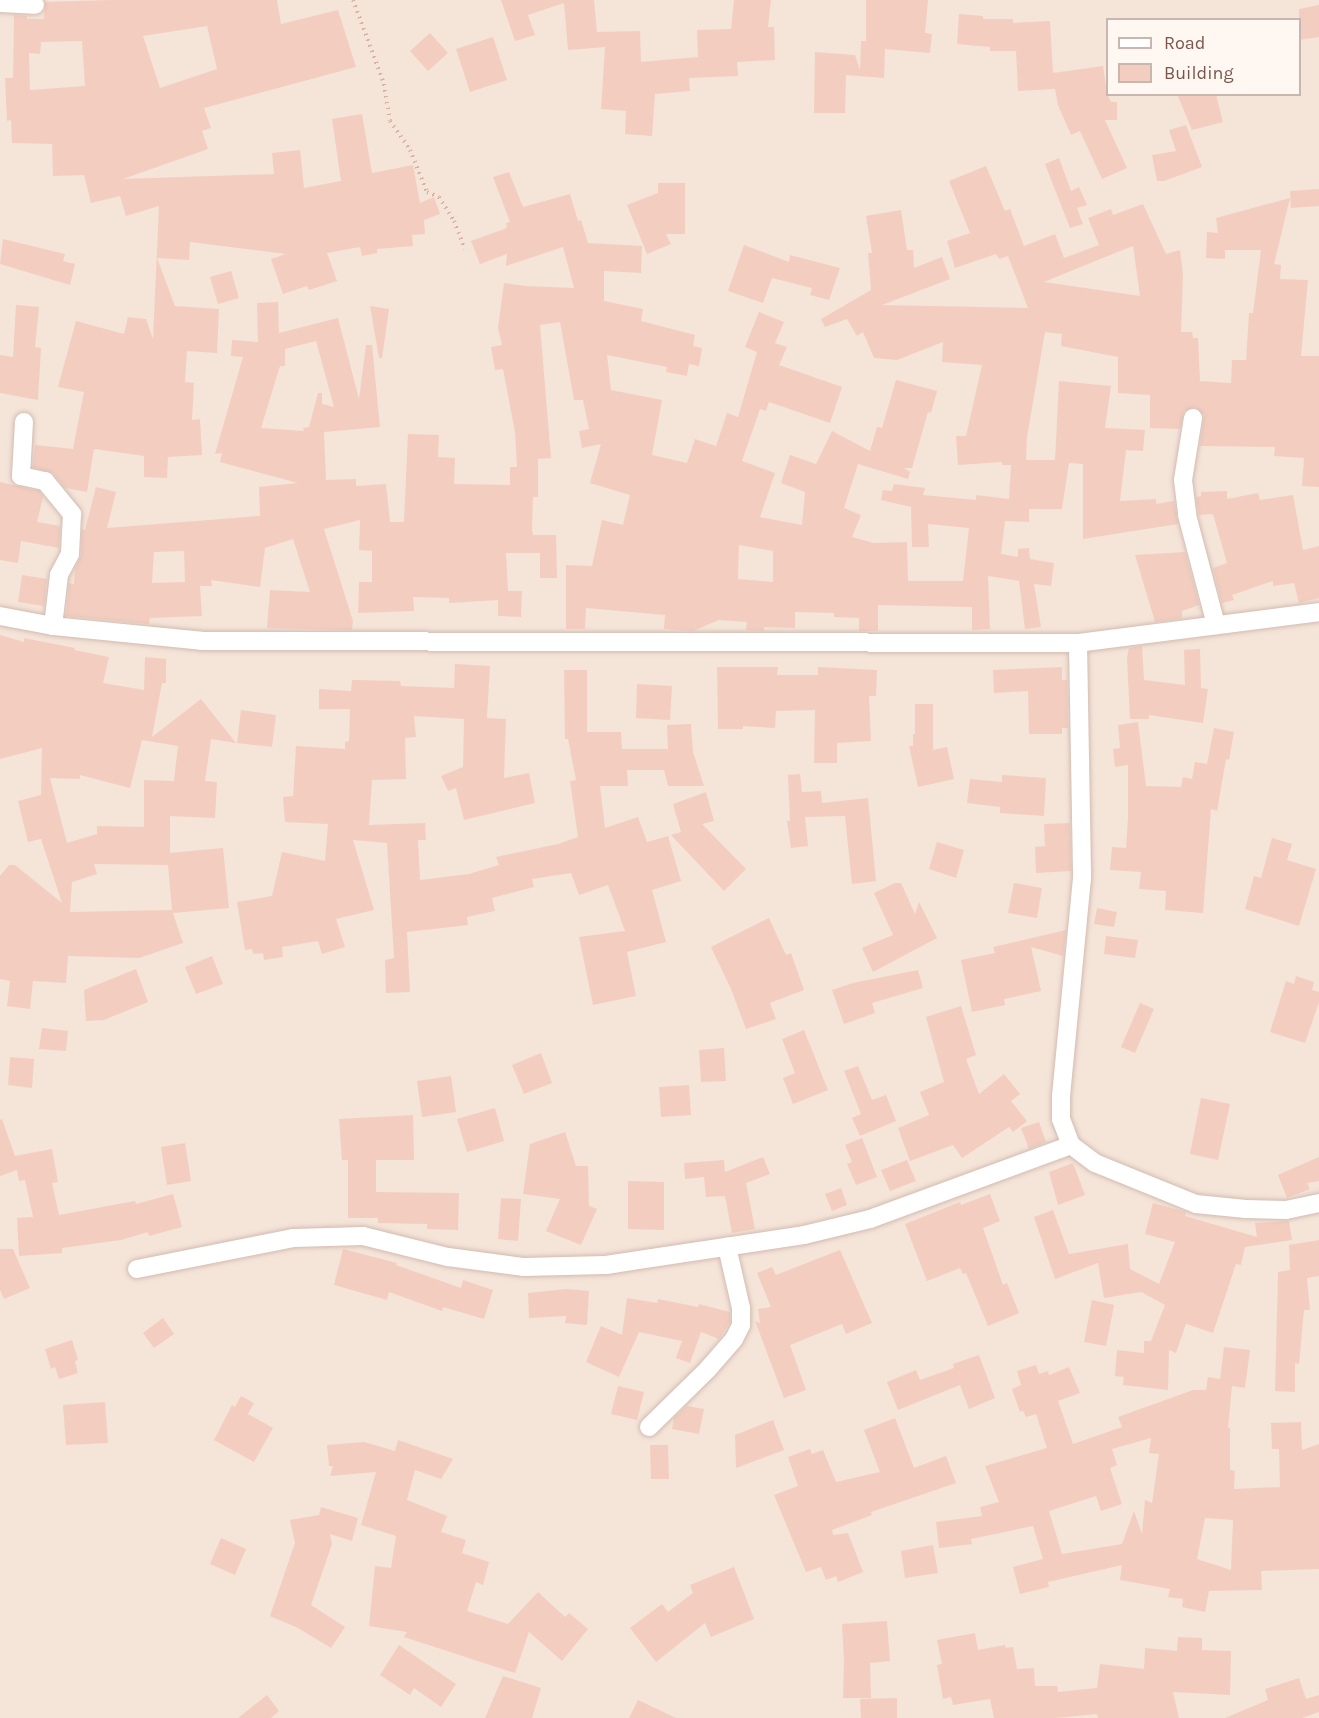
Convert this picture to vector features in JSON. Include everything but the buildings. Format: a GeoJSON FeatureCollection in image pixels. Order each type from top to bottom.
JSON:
{"type":"FeatureCollection","features":[{"type":"Feature","properties":{"kind":"street"},"geometry":{"type":"LineString","coordinates":[[0,3],[35,5]]}},
{"type":"Feature","properties":{"kind":"street"},"geometry":{"type":"LineString","coordinates":[[1193,418],[1184,480],[1188,515],[1216,626]]}},
{"type":"Feature","properties":{"kind":"street"},"geometry":{"type":"LineString","coordinates":[[24,422],[21,476],[45,481],[72,514],[70,554],[59,575],[53,626]]}},
{"type":"Feature","properties":{"kind":"street"},"geometry":{"type":"LineString","coordinates":[[0,616],[53,626],[202,640],[1078,643],[1319,612]]}},
{"type":"Feature","properties":{"kind":"street"},"geometry":{"type":"LineString","coordinates":[[1078,643],[1082,878],[1061,1097],[1061,1119],[1071,1145],[1095,1163],[1196,1204],[1286,1210],[1319,1203]]}},
{"type":"Feature","properties":{"kind":"street"},"geometry":{"type":"LineString","coordinates":[[137,1269],[294,1238],[363,1236],[448,1257],[524,1267],[606,1265],[804,1235],[870,1219],[1071,1145]]}},
{"type":"Feature","properties":{"kind":"street"},"geometry":{"type":"LineString","coordinates":[[649,1427],[708,1370],[734,1339],[741,1325],[741,1308],[727,1247]]}},
{"type":"Feature","properties":{"kind":"path"},"geometry":{"type":"LineString","coordinates":[[353,0],[384,84],[390,121],[410,150],[427,192],[439,197],[454,221],[465,249]]}},
{"type":"Feature","properties":{"kind":"shaded area"},"geometry":{"type":"Polygon","coordinates":[[[0,0],[1319,0],[1319,1718],[0,1718],[0,0]]]}}]}
